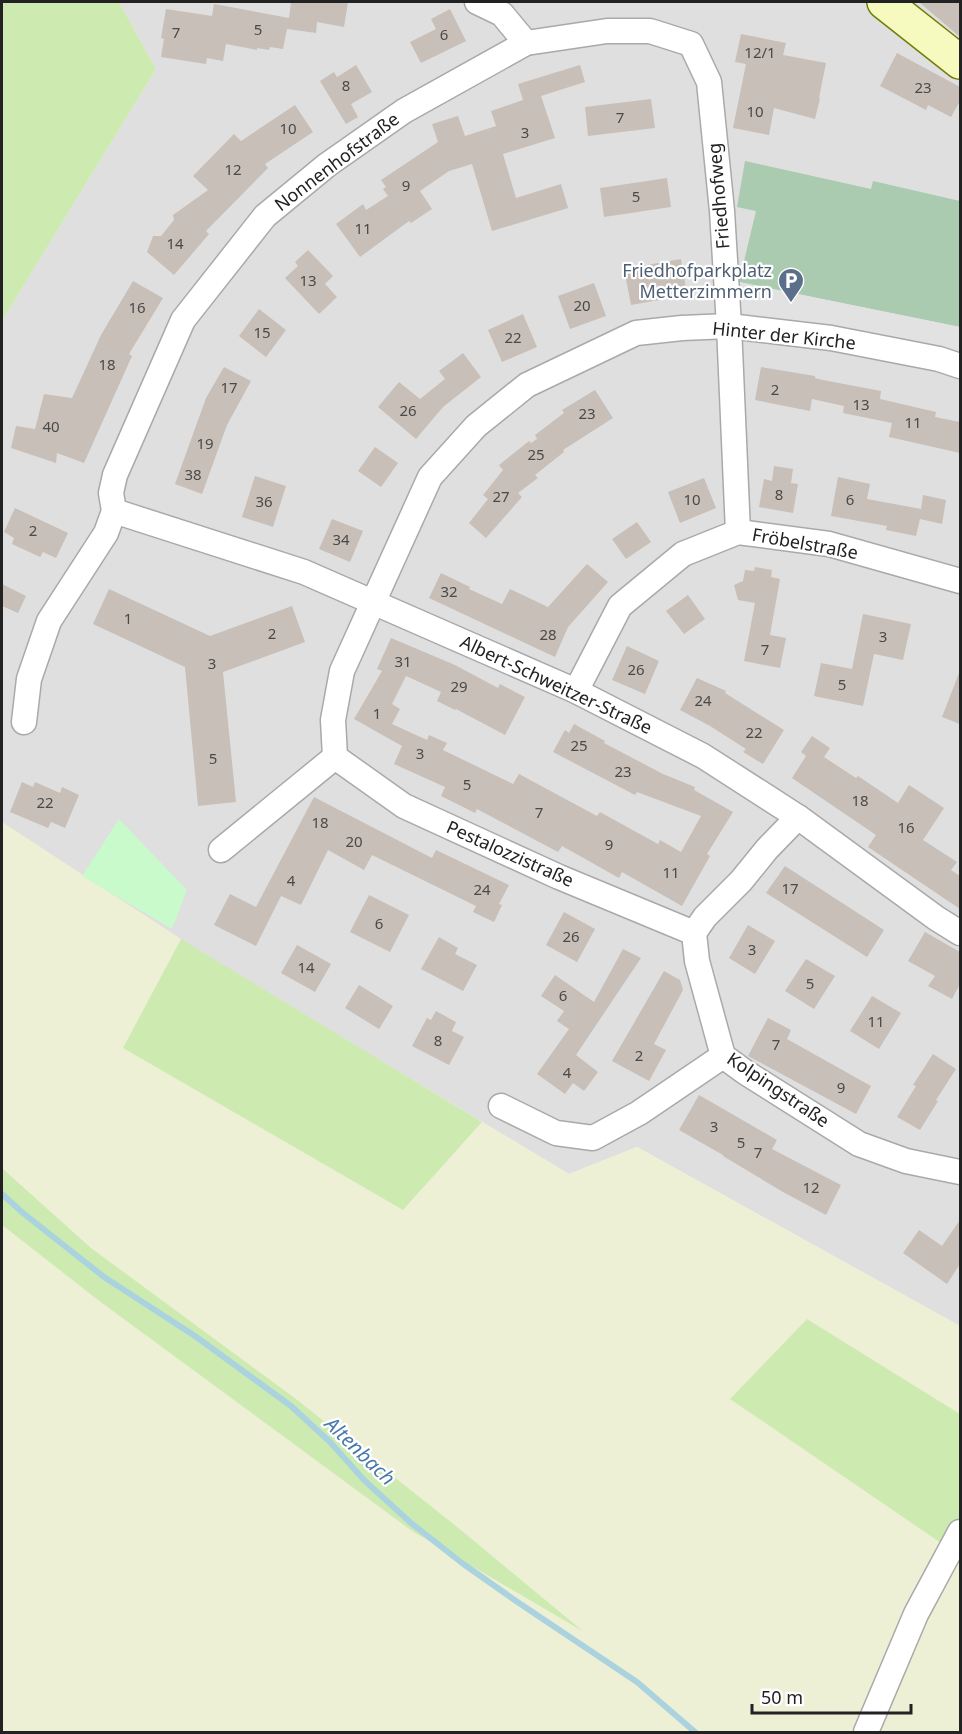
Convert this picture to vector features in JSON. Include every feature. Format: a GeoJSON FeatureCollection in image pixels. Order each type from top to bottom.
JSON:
{"type":"FeatureCollection","features":[{"type":"Feature","properties":{"kind":"main road"},"geometry":{"type":"LineString","coordinates":[[884,2],[960,62]]}},
{"type":"Feature","properties":{"kind":"street"},"geometry":{"type":"LineString","coordinates":[[477,2],[502,14],[526,43]]}},
{"type":"Feature","properties":{"kind":"street","name":"Nonnenhofstraße"},"geometry":{"type":"LineString","coordinates":[[114,511],[111,493],[115,475],[183,320],[265,216],[327,165],[404,111],[526,43],[607,32],[650,31],[691,44]]}},
{"type":"Feature","properties":{"kind":"street","name":"Friedhofweg"},"geometry":{"type":"LineString","coordinates":[[691,44],[708,82],[722,211],[738,532]]}},
{"type":"Feature","properties":{"kind":"street","name":"Hinter der Kirche"},"geometry":{"type":"LineString","coordinates":[[373,601],[430,477],[476,426],[527,385],[636,333],[729,326],[831,338],[939,359],[960,366]]}},
{"type":"Feature","properties":{"kind":"street"},"geometry":{"type":"LineString","coordinates":[[24,722],[29,680],[49,621],[106,533],[114,511]]}},
{"type":"Feature","properties":{"kind":"street","name":"Albert-Schweitzer-Straße"},"geometry":{"type":"LineString","coordinates":[[114,511],[304,572],[576,690],[703,756],[798,817],[960,933]]}},
{"type":"Feature","properties":{"kind":"street","name":"Fröbelstraße"},"geometry":{"type":"LineString","coordinates":[[576,690],[620,606],[683,554],[738,532],[829,544],[960,581]]}},
{"type":"Feature","properties":{"kind":"street"},"geometry":{"type":"LineString","coordinates":[[221,850],[335,756],[333,720],[342,671],[373,601]]}},
{"type":"Feature","properties":{"kind":"street","name":"Pestalozzistraße"},"geometry":{"type":"LineString","coordinates":[[335,756],[404,806],[559,877],[694,933]]}},
{"type":"Feature","properties":{"kind":"street"},"geometry":{"type":"LineString","coordinates":[[694,933],[705,917],[741,882],[767,849],[798,817]]}},
{"type":"Feature","properties":{"kind":"street","name":"Kolpingstraße"},"geometry":{"type":"LineString","coordinates":[[694,933],[697,961],[723,1056],[859,1144],[906,1161],[960,1172]]}},
{"type":"Feature","properties":{"kind":"street"},"geometry":{"type":"LineString","coordinates":[[501,1106],[556,1133],[593,1138],[639,1113],[723,1056]]}},
{"type":"Feature","properties":{"kind":"street"},"geometry":{"type":"LineString","coordinates":[[866,1732],[916,1614],[960,1532]]}},
{"type":"Feature","properties":{"kind":"shaded area"},"geometry":{"type":"Polygon","coordinates":[[[119,2],[960,2],[960,1326],[637,1147],[569,1174],[190,946],[2,823],[2,321],[156,69],[119,2]]]}},
{"type":"Feature","properties":{"kind":"shaded area","name":"Friedhofparkplatz Metterzimmern"},"geometry":{"type":"Polygon","coordinates":[[[739,282],[960,327],[960,366],[729,326],[739,282]]]}},
{"type":"Feature","properties":{"kind":"green space"},"geometry":{"type":"Polygon","coordinates":[[[2,2],[119,2],[156,69],[2,321],[2,2]]]}},
{"type":"Feature","properties":{"kind":"green space"},"geometry":{"type":"Polygon","coordinates":[[[745,161],[871,189],[873,181],[960,201],[960,327],[739,282],[756,211],[737,207],[745,161]]]}},
{"type":"Feature","properties":{"kind":"green space"},"geometry":{"type":"Polygon","coordinates":[[[119,819],[187,890],[172,929],[82,876],[119,819]]]}},
{"type":"Feature","properties":{"kind":"green space"},"geometry":{"type":"Polygon","coordinates":[[[2,822],[181,939],[123,1048],[403,1210],[482,1122],[569,1174],[637,1147],[960,1326],[960,1414],[807,1319],[960,1555],[960,1732],[2,1732],[2,1225],[98,1300],[412,1531],[580,1629],[461,1530],[296,1399],[91,1248],[2,1168],[2,822]]]}},
{"type":"Feature","properties":{"kind":"green space"},"geometry":{"type":"Polygon","coordinates":[[[181,939],[482,1122],[403,1210],[123,1048],[181,939]]]}},
{"type":"Feature","properties":{"kind":"green space"},"geometry":{"type":"Polygon","coordinates":[[[2,1168],[91,1248],[296,1399],[461,1530],[584,1632],[412,1531],[98,1300],[2,1225],[2,1168]]]}},
{"type":"Feature","properties":{"kind":"green space"},"geometry":{"type":"Polygon","coordinates":[[[807,1319],[960,1414],[960,1556],[730,1399],[807,1319]]]}},
{"type":"Feature","properties":{"kind":"building"},"geometry":{"type":"Polygon","coordinates":[[[291,2],[348,2],[344,27],[317,22],[316,33],[287,29],[283,49],[270,47],[269,50],[257,48],[257,50],[226,44],[223,61],[207,58],[206,64],[161,57],[164,39],[161,38],[166,9],[212,16],[214,4],[289,18],[291,2]]]}},
{"type":"Feature","properties":{"kind":"building"},"geometry":{"type":"Polygon","coordinates":[[[919,2],[960,2],[960,37],[919,2]]]}},
{"type":"Feature","properties":{"kind":"building"},"geometry":{"type":"Polygon","coordinates":[[[450,9],[466,41],[421,63],[410,42],[436,29],[431,19],[450,9]]]}},
{"type":"Feature","properties":{"kind":"building"},"geometry":{"type":"Polygon","coordinates":[[[741,34],[786,43],[783,55],[826,63],[815,119],[774,108],[769,135],[733,128],[746,64],[735,62],[741,34]]]}},
{"type":"Feature","properties":{"kind":"building"},"geometry":{"type":"Polygon","coordinates":[[[897,53],[960,87],[960,101],[951,117],[928,105],[926,110],[880,86],[897,53]]]}},
{"type":"Feature","properties":{"kind":"building"},"geometry":{"type":"Polygon","coordinates":[[[356,65],[372,92],[351,104],[358,117],[346,124],[320,81],[334,72],[337,77],[356,65]]]}},
{"type":"Feature","properties":{"kind":"building"},"geometry":{"type":"Polygon","coordinates":[[[580,65],[585,82],[541,96],[555,138],[503,154],[516,198],[561,184],[568,208],[492,231],[472,164],[449,171],[420,191],[432,209],[411,223],[409,221],[360,257],[336,224],[363,204],[366,210],[388,196],[381,180],[438,142],[432,124],[458,116],[465,136],[496,126],[491,111],[523,100],[518,84],[580,65]]]}},
{"type":"Feature","properties":{"kind":"building"},"geometry":{"type":"Polygon","coordinates":[[[651,99],[655,128],[588,136],[585,107],[651,99]]]}},
{"type":"Feature","properties":{"kind":"building"},"geometry":{"type":"Polygon","coordinates":[[[295,105],[313,132],[265,164],[268,168],[206,231],[209,234],[174,275],[147,252],[153,236],[161,236],[174,220],[173,215],[208,190],[193,176],[234,134],[241,141],[295,105]]]}},
{"type":"Feature","properties":{"kind":"building"},"geometry":{"type":"Polygon","coordinates":[[[667,178],[671,207],[604,217],[600,188],[667,178]]]}},
{"type":"Feature","properties":{"kind":"building"},"geometry":{"type":"Polygon","coordinates":[[[308,250],[333,276],[325,284],[337,297],[319,314],[285,278],[298,266],[295,262],[308,250]]]}},
{"type":"Feature","properties":{"kind":"building"},"geometry":{"type":"Polygon","coordinates":[[[681,259],[687,295],[631,305],[624,269],[681,259]]]}},
{"type":"Feature","properties":{"kind":"building"},"geometry":{"type":"Polygon","coordinates":[[[133,281],[163,298],[129,354],[132,356],[84,463],[57,453],[56,463],[11,448],[16,426],[35,429],[44,394],[72,398],[101,335],[133,281]]]}},
{"type":"Feature","properties":{"kind":"building"},"geometry":{"type":"Polygon","coordinates":[[[594,283],[606,316],[570,329],[558,296],[594,283]]]}},
{"type":"Feature","properties":{"kind":"building"},"geometry":{"type":"Polygon","coordinates":[[[259,309],[286,330],[266,357],[239,336],[259,309]]]}},
{"type":"Feature","properties":{"kind":"building"},"geometry":{"type":"Polygon","coordinates":[[[523,314],[537,347],[502,362],[488,330],[523,314]]]}},
{"type":"Feature","properties":{"kind":"building"},"geometry":{"type":"Polygon","coordinates":[[[463,353],[481,377],[443,407],[416,439],[378,407],[399,382],[420,399],[445,379],[439,371],[463,353]]]}},
{"type":"Feature","properties":{"kind":"building"},"geometry":{"type":"Polygon","coordinates":[[[224,367],[251,381],[227,425],[202,494],[175,484],[206,398],[224,367]]]}},
{"type":"Feature","properties":{"kind":"building"},"geometry":{"type":"Polygon","coordinates":[[[761,367],[881,391],[880,399],[936,412],[935,417],[960,422],[960,453],[889,437],[892,423],[843,413],[844,406],[812,399],[810,411],[755,400],[761,367]]]}},
{"type":"Feature","properties":{"kind":"building"},"geometry":{"type":"Polygon","coordinates":[[[595,390],[613,418],[563,450],[564,452],[535,475],[538,478],[518,493],[522,497],[486,538],[469,523],[488,499],[483,495],[503,470],[499,465],[529,441],[531,443],[537,439],[535,435],[564,413],[562,410],[595,390]]]}},
{"type":"Feature","properties":{"kind":"building"},"geometry":{"type":"Polygon","coordinates":[[[375,447],[398,463],[381,487],[358,471],[375,447]]]}},
{"type":"Feature","properties":{"kind":"building"},"geometry":{"type":"Polygon","coordinates":[[[774,466],[793,469],[791,483],[798,484],[793,513],[759,507],[764,479],[772,481],[774,466]]]}},
{"type":"Feature","properties":{"kind":"building"},"geometry":{"type":"Polygon","coordinates":[[[255,476],[286,486],[273,527],[242,517],[255,476]]]}},
{"type":"Feature","properties":{"kind":"building"},"geometry":{"type":"Polygon","coordinates":[[[838,477],[870,484],[867,499],[921,509],[923,495],[946,500],[942,524],[920,519],[916,536],[886,530],[887,526],[831,516],[838,477]]]}},
{"type":"Feature","properties":{"kind":"building"},"geometry":{"type":"Polygon","coordinates":[[[704,478],[716,508],[680,523],[668,492],[704,478]]]}},
{"type":"Feature","properties":{"kind":"building"},"geometry":{"type":"Polygon","coordinates":[[[15,508],[68,533],[56,558],[43,552],[40,557],[12,544],[14,538],[4,532],[15,508]]]}},
{"type":"Feature","properties":{"kind":"building"},"geometry":{"type":"Polygon","coordinates":[[[332,519],[363,531],[350,562],[319,549],[332,519]]]}},
{"type":"Feature","properties":{"kind":"building"},"geometry":{"type":"Polygon","coordinates":[[[637,522],[651,542],[626,559],[612,539],[637,522]]]}},
{"type":"Feature","properties":{"kind":"building"},"geometry":{"type":"Polygon","coordinates":[[[587,564],[608,582],[568,627],[555,657],[429,598],[441,573],[502,604],[510,589],[548,607],[587,564]]]}},
{"type":"Feature","properties":{"kind":"building"},"geometry":{"type":"Polygon","coordinates":[[[755,567],[772,570],[771,577],[780,579],[770,635],[786,638],[780,668],[744,661],[755,603],[738,600],[734,585],[743,581],[745,570],[754,571],[755,567]]]}},
{"type":"Feature","properties":{"kind":"building"},"geometry":{"type":"Polygon","coordinates":[[[2,584],[26,596],[18,613],[2,606],[2,584]]]}},
{"type":"Feature","properties":{"kind":"building"},"geometry":{"type":"Polygon","coordinates":[[[109,589],[210,636],[292,606],[305,642],[223,672],[236,802],[198,806],[185,667],[93,624],[109,589]]]}},
{"type":"Feature","properties":{"kind":"building"},"geometry":{"type":"Polygon","coordinates":[[[688,595],[705,619],[684,634],[666,611],[688,595]]]}},
{"type":"Feature","properties":{"kind":"building"},"geometry":{"type":"Polygon","coordinates":[[[863,614],[911,624],[903,660],[874,654],[863,706],[814,696],[821,663],[852,669],[863,614]]]}},
{"type":"Feature","properties":{"kind":"building"},"geometry":{"type":"Polygon","coordinates":[[[391,638],[455,665],[498,688],[500,684],[525,697],[505,735],[437,701],[441,692],[406,676],[392,704],[400,709],[392,724],[427,740],[429,735],[447,743],[443,750],[513,784],[519,774],[597,816],[600,812],[658,844],[660,840],[681,852],[701,816],[637,792],[635,795],[553,752],[565,730],[569,733],[574,724],[605,741],[604,743],[663,774],[695,787],[694,790],[733,812],[707,854],[710,856],[682,906],[622,872],[619,878],[562,846],[558,852],[477,809],[475,813],[441,796],[445,787],[394,764],[402,746],[354,719],[382,671],[377,669],[391,638]]]}},
{"type":"Feature","properties":{"kind":"building"},"geometry":{"type":"Polygon","coordinates":[[[627,646],[659,661],[645,694],[612,680],[627,646]]]}},
{"type":"Feature","properties":{"kind":"building"},"geometry":{"type":"Polygon","coordinates":[[[960,673],[960,724],[942,717],[960,673]]]}},
{"type":"Feature","properties":{"kind":"building"},"geometry":{"type":"Polygon","coordinates":[[[697,678],[726,691],[725,693],[784,730],[763,764],[743,752],[746,749],[680,710],[697,678]]]}},
{"type":"Feature","properties":{"kind":"building"},"geometry":{"type":"Polygon","coordinates":[[[812,736],[830,748],[824,757],[856,778],[858,776],[898,803],[909,785],[944,808],[923,840],[957,862],[951,870],[960,876],[960,909],[868,847],[876,835],[792,778],[806,756],[801,752],[812,736]]]}},
{"type":"Feature","properties":{"kind":"building"},"geometry":{"type":"Polygon","coordinates":[[[22,782],[33,787],[35,782],[60,793],[62,787],[79,795],[65,828],[51,822],[48,828],[10,812],[22,782]]]}},
{"type":"Feature","properties":{"kind":"building"},"geometry":{"type":"Polygon","coordinates":[[[314,797],[432,858],[436,850],[509,885],[499,904],[502,905],[494,922],[473,912],[476,906],[372,855],[364,870],[328,850],[301,905],[281,896],[256,946],[214,925],[230,894],[256,907],[314,797]]]}},
{"type":"Feature","properties":{"kind":"building"},"geometry":{"type":"Polygon","coordinates":[[[785,866],[884,930],[867,957],[766,893],[785,866]]]}},
{"type":"Feature","properties":{"kind":"building"},"geometry":{"type":"Polygon","coordinates":[[[369,895],[409,915],[390,952],[350,932],[369,895]]]}},
{"type":"Feature","properties":{"kind":"building"},"geometry":{"type":"Polygon","coordinates":[[[564,912],[595,929],[577,962],[546,945],[564,912]]]}},
{"type":"Feature","properties":{"kind":"building"},"geometry":{"type":"Polygon","coordinates":[[[748,925],[775,941],[755,974],[729,958],[748,925]]]}},
{"type":"Feature","properties":{"kind":"building"},"geometry":{"type":"Polygon","coordinates":[[[925,932],[960,952],[960,984],[952,999],[928,986],[935,976],[908,961],[925,932]]]}},
{"type":"Feature","properties":{"kind":"building"},"geometry":{"type":"Polygon","coordinates":[[[439,937],[458,948],[455,954],[477,965],[463,991],[421,969],[439,937]]]}},
{"type":"Feature","properties":{"kind":"building"},"geometry":{"type":"Polygon","coordinates":[[[297,945],[331,964],[315,992],[281,973],[297,945]]]}},
{"type":"Feature","properties":{"kind":"building"},"geometry":{"type":"Polygon","coordinates":[[[623,949],[641,958],[576,1055],[598,1072],[584,1091],[573,1083],[565,1094],[537,1074],[569,1029],[557,1021],[564,1011],[541,996],[555,975],[594,1002],[623,949]]]}},
{"type":"Feature","properties":{"kind":"building"},"geometry":{"type":"Polygon","coordinates":[[[806,959],[835,976],[814,1009],[785,991],[806,959]]]}},
{"type":"Feature","properties":{"kind":"building"},"geometry":{"type":"Polygon","coordinates":[[[664,971],[680,980],[683,990],[654,1044],[666,1050],[649,1081],[612,1061],[664,971]]]}},
{"type":"Feature","properties":{"kind":"building"},"geometry":{"type":"Polygon","coordinates":[[[359,985],[393,1006],[379,1029],[345,1008],[359,985]]]}},
{"type":"Feature","properties":{"kind":"building"},"geometry":{"type":"Polygon","coordinates":[[[872,996],[901,1013],[879,1049],[850,1031],[872,996]]]}},
{"type":"Feature","properties":{"kind":"building"},"geometry":{"type":"Polygon","coordinates":[[[436,1011],[456,1022],[452,1031],[464,1037],[449,1065],[412,1046],[427,1018],[431,1020],[436,1011]]]}},
{"type":"Feature","properties":{"kind":"building"},"geometry":{"type":"Polygon","coordinates":[[[768,1018],[791,1030],[787,1039],[871,1086],[856,1114],[748,1056],[768,1018]]]}},
{"type":"Feature","properties":{"kind":"building"},"geometry":{"type":"Polygon","coordinates":[[[933,1054],[956,1069],[920,1130],[897,1117],[916,1086],[913,1085],[933,1054]]]}},
{"type":"Feature","properties":{"kind":"building"},"geometry":{"type":"Polygon","coordinates":[[[699,1095],[777,1140],[772,1149],[841,1185],[826,1215],[679,1130],[699,1095]]]}},
{"type":"Feature","properties":{"kind":"building"},"geometry":{"type":"Polygon","coordinates":[[[960,1220],[960,1264],[947,1284],[903,1253],[919,1230],[942,1246],[960,1220]]]}},
{"type":"Feature","properties":{"kind":"waterway","name":"Altenbach"},"geometry":{"type":"LineString","coordinates":[[2,1194],[104,1277],[195,1336],[291,1406],[330,1442],[365,1481],[411,1523],[516,1601],[637,1682],[695,1732]]}},
{"type":"Feature","properties":{"kind":"place","name":"Friedhofparkplatz Metterzimmern"},"geometry":{"type":"Point","coordinates":[791,304]}}]}
